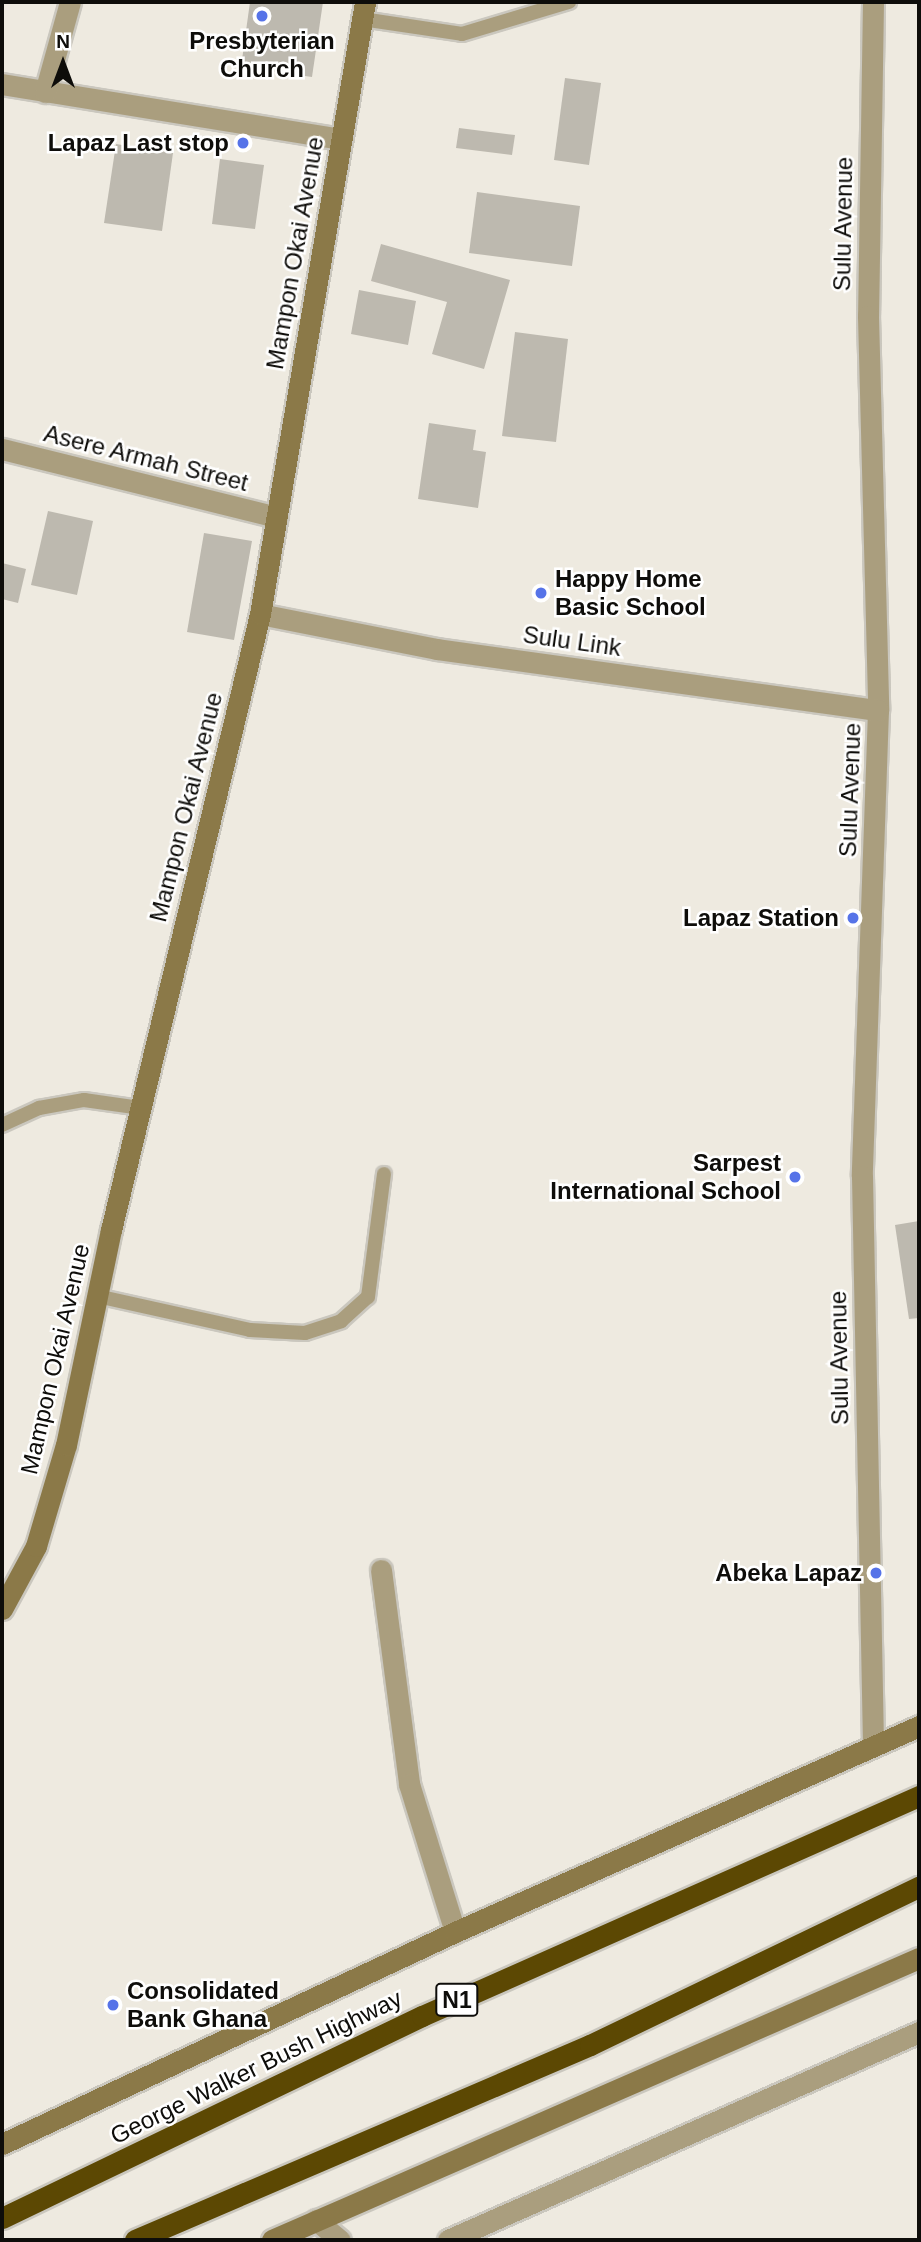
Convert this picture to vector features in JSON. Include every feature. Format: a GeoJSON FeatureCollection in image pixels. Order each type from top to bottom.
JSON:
{"type":"FeatureCollection","features":[{"type":"Feature","properties":{"kind":"highway","name":"George Walker Bush Highway"},"geometry":{"type":"LineString","coordinates":[[2,2218],[422,2016],[919,1797]]}},
{"type":"Feature","properties":{"kind":"highway"},"geometry":{"type":"LineString","coordinates":[[135,2240],[590,2045],[919,1888]]}},
{"type":"Feature","properties":{"kind":"street"},"geometry":{"type":"LineString","coordinates":[[46,92],[70,2]]}},
{"type":"Feature","properties":{"kind":"street","name":"Sulu Avenue"},"geometry":{"type":"LineString","coordinates":[[873,2],[868,316],[878,710],[862,1176],[873,1746]]}},
{"type":"Feature","properties":{"kind":"street","name":"Mampon Okai Avenue"},"geometry":{"type":"LineString","coordinates":[[2,1609],[36,1546],[66,1445],[97,1296],[260,614],[363,10]]}},
{"type":"Feature","properties":{"kind":"street"},"geometry":{"type":"LineString","coordinates":[[2,84],[341,139]]}},
{"type":"Feature","properties":{"kind":"street","name":"Asere Armah Street"},"geometry":{"type":"LineString","coordinates":[[2,449],[277,517]]}},
{"type":"Feature","properties":{"kind":"street","name":"Sulu Link"},"geometry":{"type":"LineString","coordinates":[[260,614],[437,649],[878,710]]}},
{"type":"Feature","properties":{"kind":"street"},"geometry":{"type":"LineString","coordinates":[[381,1570],[409,1784],[455,1933]]}},
{"type":"Feature","properties":{"kind":"street","name":"George Walker Bush Highway"},"geometry":{"type":"LineString","coordinates":[[2,2144],[455,1933],[919,1726]]}},
{"type":"Feature","properties":{"kind":"street"},"geometry":{"type":"LineString","coordinates":[[272,2240],[919,1958]]}},
{"type":"Feature","properties":{"kind":"street"},"geometry":{"type":"LineString","coordinates":[[448,2240],[919,2032]]}},
{"type":"Feature","properties":{"kind":"street"},"geometry":{"type":"LineString","coordinates":[[316,2220],[340,2240]]}},
{"type":"Feature","properties":{"kind":"lane"},"geometry":{"type":"LineString","coordinates":[[363,10],[462,34],[569,2]]}},
{"type":"Feature","properties":{"kind":"lane"},"geometry":{"type":"LineString","coordinates":[[2,1125],[39,1108],[84,1100],[141,1108]]}},
{"type":"Feature","properties":{"kind":"lane"},"geometry":{"type":"LineString","coordinates":[[97,1296],[250,1330],[305,1333],[341,1321],[368,1297],[384,1174]]}},
{"type":"Feature","properties":{"kind":"building"},"geometry":{"type":"Polygon","coordinates":[[[250,2],[323,2],[312,77],[241,67],[250,2]]]}},
{"type":"Feature","properties":{"kind":"building"},"geometry":{"type":"Polygon","coordinates":[[[565,78],[601,83],[589,165],[554,160],[565,78]]]}},
{"type":"Feature","properties":{"kind":"building"},"geometry":{"type":"Polygon","coordinates":[[[459,128],[515,135],[512,155],[456,148],[459,128]]]}},
{"type":"Feature","properties":{"kind":"building"},"geometry":{"type":"Polygon","coordinates":[[[116,144],[173,153],[162,231],[104,223],[116,144]]]}},
{"type":"Feature","properties":{"kind":"building"},"geometry":{"type":"Polygon","coordinates":[[[220,159],[264,165],[255,229],[212,224],[220,159]]]}},
{"type":"Feature","properties":{"kind":"building"},"geometry":{"type":"Polygon","coordinates":[[[477,192],[580,206],[572,266],[469,253],[477,192]]]}},
{"type":"Feature","properties":{"kind":"building"},"geometry":{"type":"Polygon","coordinates":[[[381,244],[510,280],[484,369],[432,354],[447,302],[371,281],[381,244]]]}},
{"type":"Feature","properties":{"kind":"building"},"geometry":{"type":"Polygon","coordinates":[[[359,290],[416,301],[408,345],[351,334],[359,290]]]}},
{"type":"Feature","properties":{"kind":"building"},"geometry":{"type":"Polygon","coordinates":[[[515,332],[568,339],[556,442],[502,436],[515,332]]]}},
{"type":"Feature","properties":{"kind":"building"},"geometry":{"type":"Polygon","coordinates":[[[429,423],[476,430],[473,450],[486,452],[478,508],[418,499],[429,423]]]}},
{"type":"Feature","properties":{"kind":"building"},"geometry":{"type":"Polygon","coordinates":[[[48,511],[93,521],[77,595],[31,585],[48,511]]]}},
{"type":"Feature","properties":{"kind":"building"},"geometry":{"type":"Polygon","coordinates":[[[204,533],[252,541],[234,640],[187,632],[204,533]]]}},
{"type":"Feature","properties":{"kind":"building"},"geometry":{"type":"Polygon","coordinates":[[[2,563],[26,569],[18,603],[2,599],[2,563]]]}},
{"type":"Feature","properties":{"kind":"building"},"geometry":{"type":"Polygon","coordinates":[[[919,1221],[919,1318],[909,1319],[895,1225],[919,1221]]]}},
{"type":"Feature","properties":{"kind":"place","name":"Presbyterian Church"},"geometry":{"type":"Point","coordinates":[262,16]}},
{"type":"Feature","properties":{"kind":"place","name":"Lapaz Last stop"},"geometry":{"type":"Point","coordinates":[243,143]}},
{"type":"Feature","properties":{"kind":"place","name":"Happy Home Basic School"},"geometry":{"type":"Point","coordinates":[541,593]}},
{"type":"Feature","properties":{"kind":"place","name":"Lapaz Station"},"geometry":{"type":"Point","coordinates":[853,918]}},
{"type":"Feature","properties":{"kind":"place","name":"Sarpest International School"},"geometry":{"type":"Point","coordinates":[795,1177]}},
{"type":"Feature","properties":{"kind":"place","name":"Abeka Lapaz"},"geometry":{"type":"Point","coordinates":[876,1573]}},
{"type":"Feature","properties":{"kind":"place","name":"Consolidated Bank Ghana"},"geometry":{"type":"Point","coordinates":[113,2005]}}]}
